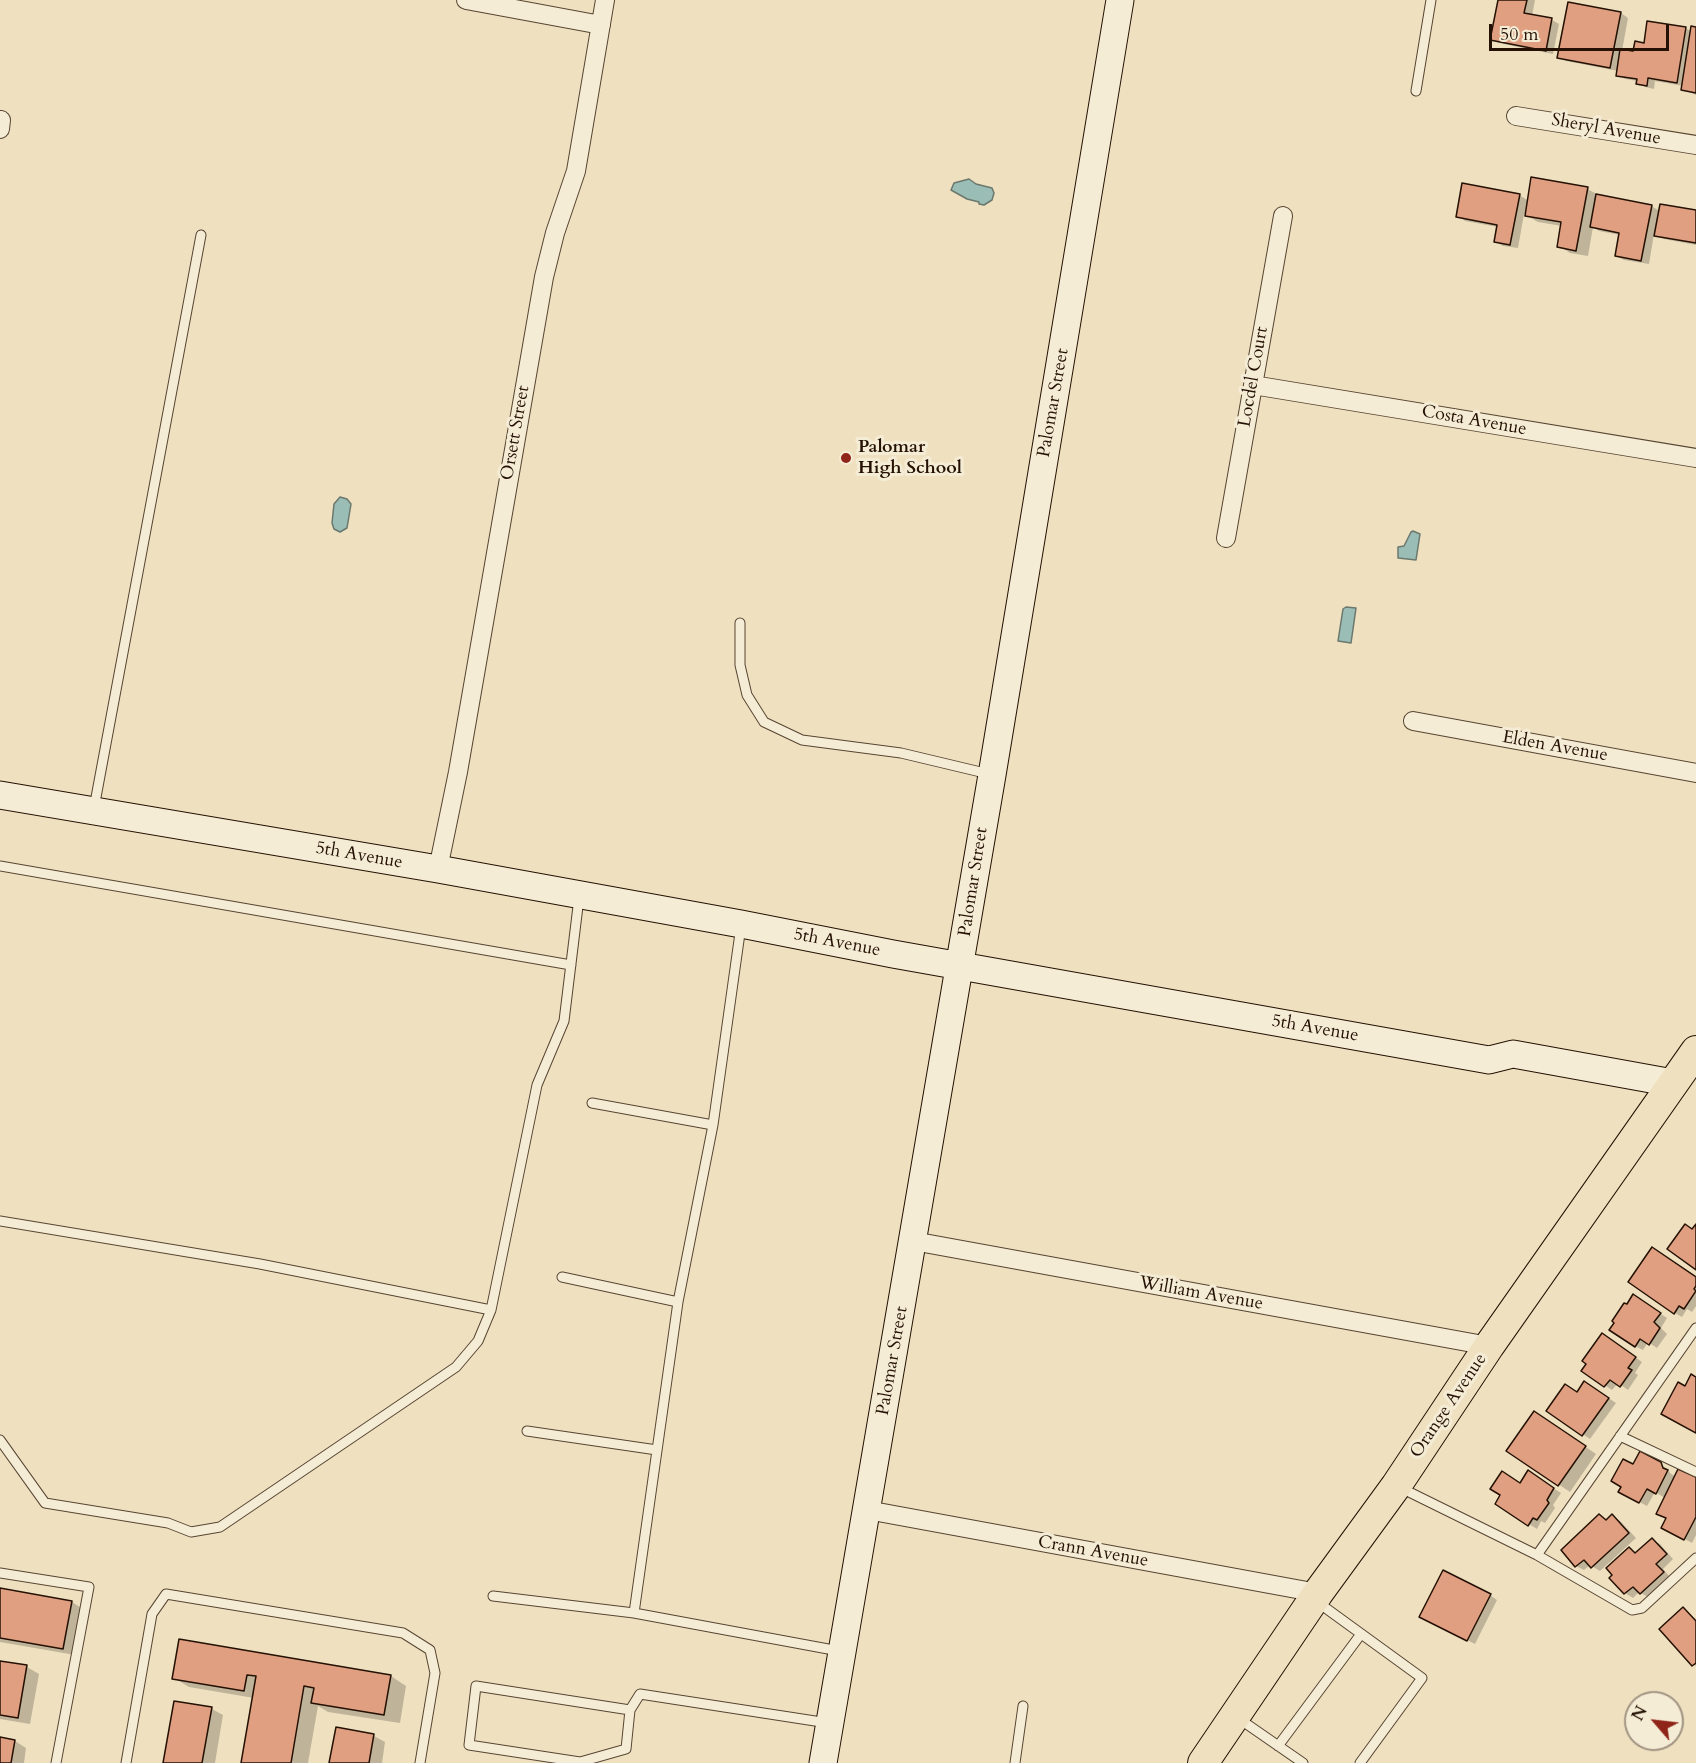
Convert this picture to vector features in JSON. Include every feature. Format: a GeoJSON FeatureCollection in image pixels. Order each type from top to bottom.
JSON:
{"type":"FeatureCollection","features":[{"type":"Feature","properties":{"kind":"main road","name":"Palomar Street"},"geometry":{"type":"LineString","coordinates":[[823,1763],[960,966],[1120,0]]}},
{"type":"Feature","properties":{"kind":"main road","name":"5th Avenue"},"geometry":{"type":"LineString","coordinates":[[0,795],[438,869],[960,966],[1489,1060],[1513,1054],[1673,1083]]}},
{"type":"Feature","properties":{"kind":"main road","name":"Orange Avenue"},"geometry":{"type":"LineString","coordinates":[[1203,1763],[1316,1596],[1396,1486],[1489,1346],[1696,1050]]}},
{"type":"Feature","properties":{"kind":"street"},"geometry":{"type":"LineString","coordinates":[[466,0],[601,25]]}},
{"type":"Feature","properties":{"kind":"street","name":"Orsett Street"},"geometry":{"type":"LineString","coordinates":[[438,869],[458,772],[544,277],[555,233],[576,171],[605,0]]}},
{"type":"Feature","properties":{"kind":"street","name":"Sheryl Avenue"},"geometry":{"type":"LineString","coordinates":[[1516,116],[1696,145]]}},
{"type":"Feature","properties":{"kind":"street"},"geometry":{"type":"LineString","coordinates":[[0,129],[1,120]]}},
{"type":"Feature","properties":{"kind":"street","name":"Locdel Court"},"geometry":{"type":"LineString","coordinates":[[1226,538],[1283,216]]}},
{"type":"Feature","properties":{"kind":"street","name":"Costa Avenue"},"geometry":{"type":"LineString","coordinates":[[1253,385],[1696,458]]}},
{"type":"Feature","properties":{"kind":"street","name":"Elden Avenue"},"geometry":{"type":"LineString","coordinates":[[1413,721],[1696,773]]}},
{"type":"Feature","properties":{"kind":"street","name":"William Avenue"},"geometry":{"type":"LineString","coordinates":[[913,1241],[1489,1346]]}},
{"type":"Feature","properties":{"kind":"street","name":"Crann Avenue"},"geometry":{"type":"LineString","coordinates":[[867,1510],[1316,1596]]}},
{"type":"Feature","properties":{"kind":"lane"},"geometry":{"type":"LineString","coordinates":[[1416,91],[1431,0]]}},
{"type":"Feature","properties":{"kind":"lane"},"geometry":{"type":"LineString","coordinates":[[93,811],[201,235]]}},
{"type":"Feature","properties":{"kind":"lane"},"geometry":{"type":"LineString","coordinates":[[740,623],[742,675],[747,695],[764,722],[802,740],[901,753],[992,775]]}},
{"type":"Feature","properties":{"kind":"lane"},"geometry":{"type":"LineString","coordinates":[[0,866],[571,965]]}},
{"type":"Feature","properties":{"kind":"lane"},"geometry":{"type":"LineString","coordinates":[[0,1440],[45,1503],[168,1523],[191,1532],[220,1527],[456,1367],[478,1341],[491,1310],[537,1084],[564,1021],[580,895]]}},
{"type":"Feature","properties":{"kind":"lane"},"geometry":{"type":"LineString","coordinates":[[634,1613],[678,1302],[712,1125],[741,924]]}},
{"type":"Feature","properties":{"kind":"lane"},"geometry":{"type":"LineString","coordinates":[[592,1103],[712,1125]]}},
{"type":"Feature","properties":{"kind":"lane"},"geometry":{"type":"LineString","coordinates":[[0,1221],[260,1264],[491,1310]]}},
{"type":"Feature","properties":{"kind":"lane"},"geometry":{"type":"LineString","coordinates":[[562,1277],[678,1302]]}},
{"type":"Feature","properties":{"kind":"lane"},"geometry":{"type":"LineString","coordinates":[[1536,1555],[1696,1328]]}},
{"type":"Feature","properties":{"kind":"lane"},"geometry":{"type":"LineString","coordinates":[[527,1431],[657,1450]]}},
{"type":"Feature","properties":{"kind":"lane"},"geometry":{"type":"LineString","coordinates":[[1620,1436],[1696,1472]]}},
{"type":"Feature","properties":{"kind":"lane"},"geometry":{"type":"LineString","coordinates":[[1396,1486],[1536,1555],[1632,1610],[1642,1608],[1696,1558]]}},
{"type":"Feature","properties":{"kind":"lane"},"geometry":{"type":"LineString","coordinates":[[0,1573],[89,1587],[56,1763]]}},
{"type":"Feature","properties":{"kind":"lane"},"geometry":{"type":"LineString","coordinates":[[126,1763],[152,1614],[166,1594],[404,1633],[430,1650],[435,1673],[420,1763]]}},
{"type":"Feature","properties":{"kind":"lane"},"geometry":{"type":"LineString","coordinates":[[493,1596],[634,1613],[842,1651]]}},
{"type":"Feature","properties":{"kind":"lane"},"geometry":{"type":"LineString","coordinates":[[1316,1596],[1361,1634],[1422,1678],[1360,1763]]}},
{"type":"Feature","properties":{"kind":"lane"},"geometry":{"type":"LineString","coordinates":[[1278,1746],[1361,1634]]}},
{"type":"Feature","properties":{"kind":"lane"},"geometry":{"type":"LineString","coordinates":[[630,1710],[476,1686],[469,1745],[580,1762],[626,1749],[630,1710],[640,1694],[830,1724]]}},
{"type":"Feature","properties":{"kind":"lane"},"geometry":{"type":"LineString","coordinates":[[1016,1763],[1023,1706]]}},
{"type":"Feature","properties":{"kind":"lane"},"geometry":{"type":"LineString","coordinates":[[1235,1716],[1303,1763]]}},
{"type":"Feature","properties":{"kind":"water"},"geometry":{"type":"Polygon","coordinates":[[[969,179],[976,184],[992,188],[994,193],[992,200],[984,205],[979,204],[951,190],[954,183],[969,179]]]}},
{"type":"Feature","properties":{"kind":"water"},"geometry":{"type":"Polygon","coordinates":[[[340,497],[347,499],[351,504],[347,528],[340,532],[334,529],[332,523],[334,504],[340,497]]]}},
{"type":"Feature","properties":{"kind":"water"},"geometry":{"type":"Polygon","coordinates":[[[1413,531],[1420,534],[1416,560],[1398,558],[1398,547],[1404,546],[1413,531]]]}},
{"type":"Feature","properties":{"kind":"water"},"geometry":{"type":"Polygon","coordinates":[[[1356,608],[1351,643],[1338,641],[1343,609],[1356,608]]]}},
{"type":"Feature","properties":{"kind":"building"},"geometry":{"type":"Polygon","coordinates":[[[1498,0],[1527,0],[1524,13],[1552,18],[1546,51],[1490,40],[1498,0]]]}},
{"type":"Feature","properties":{"kind":"building"},"geometry":{"type":"Polygon","coordinates":[[[1568,2],[1621,12],[1610,68],[1557,58],[1568,2]]]}},
{"type":"Feature","properties":{"kind":"building"},"geometry":{"type":"Polygon","coordinates":[[[1647,21],[1686,27],[1677,83],[1648,78],[1647,86],[1636,84],[1637,79],[1616,76],[1620,49],[1633,51],[1635,41],[1644,43],[1647,21]]]}},
{"type":"Feature","properties":{"kind":"building"},"geometry":{"type":"Polygon","coordinates":[[[1691,26],[1696,27],[1696,93],[1681,90],[1691,26]]]}},
{"type":"Feature","properties":{"kind":"building"},"geometry":{"type":"Polygon","coordinates":[[[1531,177],[1588,187],[1576,251],[1557,247],[1561,222],[1525,216],[1531,177]]]}},
{"type":"Feature","properties":{"kind":"building"},"geometry":{"type":"Polygon","coordinates":[[[1462,183],[1520,194],[1510,245],[1494,242],[1497,225],[1456,217],[1462,183]]]}},
{"type":"Feature","properties":{"kind":"building"},"geometry":{"type":"Polygon","coordinates":[[[1596,194],[1652,205],[1641,261],[1615,256],[1619,233],[1590,227],[1596,194]]]}},
{"type":"Feature","properties":{"kind":"building"},"geometry":{"type":"Polygon","coordinates":[[[1660,204],[1696,210],[1696,243],[1654,236],[1660,204]]]}},
{"type":"Feature","properties":{"kind":"building"},"geometry":{"type":"Polygon","coordinates":[[[1685,1224],[1692,1229],[1696,1224],[1696,1270],[1667,1249],[1685,1224]]]}},
{"type":"Feature","properties":{"kind":"building"},"geometry":{"type":"Polygon","coordinates":[[[1652,1247],[1696,1277],[1694,1289],[1696,1291],[1684,1309],[1679,1306],[1674,1314],[1628,1282],[1652,1247]]]}},
{"type":"Feature","properties":{"kind":"building"},"geometry":{"type":"Polygon","coordinates":[[[1633,1294],[1661,1313],[1654,1322],[1660,1328],[1649,1345],[1640,1339],[1635,1347],[1609,1330],[1624,1303],[1627,1304],[1633,1294]]]}},
{"type":"Feature","properties":{"kind":"building"},"geometry":{"type":"Polygon","coordinates":[[[1602,1333],[1636,1357],[1628,1368],[1632,1370],[1620,1387],[1610,1380],[1604,1387],[1581,1371],[1586,1364],[1582,1361],[1602,1333]]]}},
{"type":"Feature","properties":{"kind":"building"},"geometry":{"type":"Polygon","coordinates":[[[1691,1374],[1696,1377],[1696,1433],[1661,1414],[1678,1382],[1685,1386],[1691,1374]]]}},
{"type":"Feature","properties":{"kind":"building"},"geometry":{"type":"Polygon","coordinates":[[[1584,1381],[1609,1398],[1582,1436],[1546,1411],[1565,1384],[1577,1392],[1584,1381]]]}},
{"type":"Feature","properties":{"kind":"building"},"geometry":{"type":"Polygon","coordinates":[[[1534,1411],[1586,1446],[1558,1486],[1506,1451],[1534,1411]]]}},
{"type":"Feature","properties":{"kind":"building"},"geometry":{"type":"Polygon","coordinates":[[[1640,1451],[1661,1462],[1663,1468],[1668,1470],[1656,1494],[1647,1489],[1639,1503],[1618,1492],[1621,1487],[1611,1481],[1623,1459],[1633,1464],[1640,1451]]]}},
{"type":"Feature","properties":{"kind":"building"},"geometry":{"type":"Polygon","coordinates":[[[1678,1469],[1696,1477],[1696,1517],[1684,1540],[1661,1528],[1666,1518],[1656,1514],[1678,1469]]]}},
{"type":"Feature","properties":{"kind":"building"},"geometry":{"type":"Polygon","coordinates":[[[1528,1470],[1554,1488],[1547,1500],[1549,1503],[1537,1520],[1533,1518],[1528,1526],[1495,1504],[1500,1495],[1490,1489],[1502,1471],[1520,1483],[1528,1470]]]}},
{"type":"Feature","properties":{"kind":"building"},"geometry":{"type":"Polygon","coordinates":[[[1599,1514],[1606,1520],[1612,1514],[1629,1533],[1591,1568],[1584,1560],[1575,1567],[1561,1550],[1599,1514]]]}},
{"type":"Feature","properties":{"kind":"building"},"geometry":{"type":"Polygon","coordinates":[[[1652,1538],[1667,1554],[1656,1564],[1664,1572],[1640,1594],[1633,1587],[1624,1594],[1609,1578],[1612,1575],[1606,1568],[1629,1547],[1635,1553],[1652,1538]]]}},
{"type":"Feature","properties":{"kind":"building"},"geometry":{"type":"Polygon","coordinates":[[[1443,1570],[1491,1594],[1467,1641],[1419,1617],[1443,1570]]]}},
{"type":"Feature","properties":{"kind":"building"},"geometry":{"type":"Polygon","coordinates":[[[0,1588],[72,1601],[63,1649],[0,1638],[0,1588]]]}},
{"type":"Feature","properties":{"kind":"building"},"geometry":{"type":"Polygon","coordinates":[[[1683,1607],[1696,1621],[1696,1663],[1692,1666],[1659,1629],[1683,1607]]]}},
{"type":"Feature","properties":{"kind":"building"},"geometry":{"type":"Polygon","coordinates":[[[179,1639],[391,1675],[384,1715],[311,1703],[314,1688],[304,1686],[291,1763],[241,1763],[256,1676],[247,1675],[244,1691],[172,1679],[179,1639]]]}},
{"type":"Feature","properties":{"kind":"building"},"geometry":{"type":"Polygon","coordinates":[[[0,1661],[27,1665],[18,1718],[0,1715],[0,1661]]]}},
{"type":"Feature","properties":{"kind":"building"},"geometry":{"type":"Polygon","coordinates":[[[174,1701],[212,1707],[202,1763],[163,1763],[174,1701]]]}},
{"type":"Feature","properties":{"kind":"building"},"geometry":{"type":"Polygon","coordinates":[[[336,1727],[374,1734],[369,1763],[329,1763],[336,1727]]]}},
{"type":"Feature","properties":{"kind":"building"},"geometry":{"type":"Polygon","coordinates":[[[0,1737],[15,1740],[11,1763],[0,1763],[0,1737]]]}},
{"type":"Feature","properties":{"kind":"place","name":"Palomar High School"},"geometry":{"type":"Point","coordinates":[846,458]}}]}
